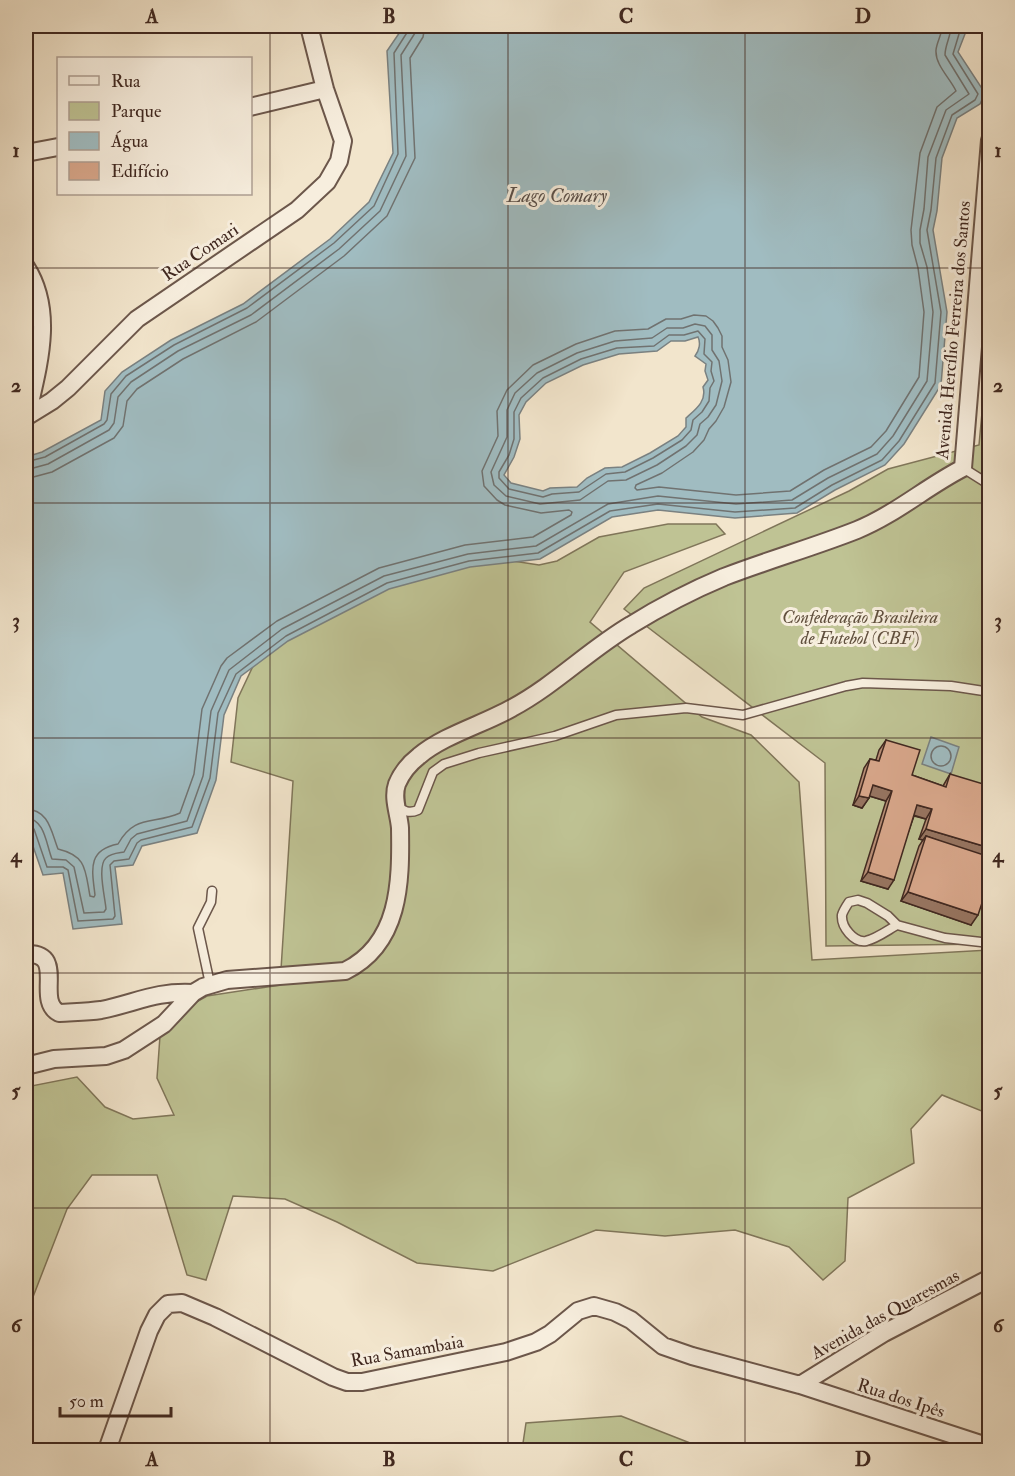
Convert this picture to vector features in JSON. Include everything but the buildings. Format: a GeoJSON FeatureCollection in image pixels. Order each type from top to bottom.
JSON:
{"type":"FeatureCollection","features":[{"type":"Feature","properties":{"kind":"street","name":"Rua Comari"},"geometry":{"type":"LineString","coordinates":[[26,417],[68,388],[137,319],[297,210],[317,193],[333,172],[342,153],[343,141],[325,89],[309,26]]}},
{"type":"Feature","properties":{"kind":"street"},"geometry":{"type":"LineString","coordinates":[[252,107],[325,89]]}},
{"type":"Feature","properties":{"kind":"street","name":"Avenida Hercílio Ferreira dos Santos"},"geometry":{"type":"LineString","coordinates":[[26,1066],[54,1059],[106,1056],[124,1050],[164,1024],[193,993],[210,984],[227,980],[345,971],[359,964],[373,952],[393,917],[397,896],[400,826],[396,806],[396,786],[403,771],[419,756],[432,746],[513,708],[630,625],[724,578],[848,533],[885,517],[963,468],[990,141]]}},
{"type":"Feature","properties":{"kind":"street"},"geometry":{"type":"LineString","coordinates":[[26,153],[57,147]]}},
{"type":"Feature","properties":{"kind":"street"},"geometry":{"type":"LineString","coordinates":[[26,267],[39,294],[42,321],[41,344],[26,417]]}},
{"type":"Feature","properties":{"kind":"street"},"geometry":{"type":"LineString","coordinates":[[26,954],[43,957],[47,964],[50,1001],[55,1011],[59,1013],[102,1010],[153,995],[174,992],[193,993]]}},
{"type":"Feature","properties":{"kind":"street","name":"Avenida das Quaresmas"},"geometry":{"type":"LineString","coordinates":[[800,1385],[884,1333],[990,1278]]}},
{"type":"Feature","properties":{"kind":"street","name":"Rua Samambaia"},"geometry":{"type":"LineString","coordinates":[[106,1450],[148,1331],[157,1315],[168,1305],[182,1303],[215,1317],[294,1359],[347,1382],[393,1377],[506,1352],[537,1342],[578,1311],[594,1306],[615,1312],[630,1320],[663,1346],[800,1385]]}},
{"type":"Feature","properties":{"kind":"street","name":"Rua dos Ipês"},"geometry":{"type":"LineString","coordinates":[[800,1385],[990,1447]]}},
{"type":"Feature","properties":{"kind":"lane"},"geometry":{"type":"LineString","coordinates":[[963,468],[990,485]]}},
{"type":"Feature","properties":{"kind":"lane"},"geometry":{"type":"LineString","coordinates":[[396,806],[412,813],[418,810],[434,772],[444,764],[479,753],[555,736],[616,715],[686,708],[743,715],[863,683],[951,686],[990,692]]}},
{"type":"Feature","properties":{"kind":"lane"},"geometry":{"type":"LineString","coordinates":[[210,984],[198,928],[211,902],[212,891]]}},
{"type":"Feature","properties":{"kind":"lane"},"geometry":{"type":"LineString","coordinates":[[897,925],[866,941],[859,940],[852,937],[844,925],[842,915],[849,902],[858,900],[877,908],[897,925],[945,938],[990,943]]}},
{"type":"Feature","properties":{"kind":"green space","name":"Confederação Brasileira de Futebol (CBF)"},"geometry":{"type":"Polygon","coordinates":[[[989,337],[989,944],[826,946],[825,763],[624,609],[644,588],[849,491],[888,469],[979,445],[989,337]]]}},
{"type":"Feature","properties":{"kind":"green space"},"geometry":{"type":"Polygon","coordinates":[[[668,524],[716,524],[725,534],[624,572],[590,622],[702,717],[751,735],[799,782],[812,960],[989,950],[989,1114],[942,1095],[911,1129],[914,1163],[848,1198],[845,1261],[823,1280],[789,1247],[735,1230],[665,1236],[596,1230],[493,1271],[417,1263],[337,1222],[285,1199],[233,1196],[206,1280],[187,1275],[157,1175],[92,1175],[67,1209],[26,1315],[26,1087],[77,1077],[105,1107],[133,1119],[174,1115],[157,1078],[161,1022],[207,996],[280,985],[293,781],[231,762],[238,698],[254,664],[295,628],[396,575],[475,555],[539,565],[557,561],[599,537],[668,524]]]}},
{"type":"Feature","properties":{"kind":"green space"},"geometry":{"type":"Polygon","coordinates":[[[621,1416],[708,1450],[522,1450],[526,1423],[621,1416]]]}},
{"type":"Feature","properties":{"kind":"water","name":"Lago Comary"},"geometry":{"type":"Polygon","coordinates":[[[404,26],[964,26],[965,34],[958,52],[985,93],[980,104],[957,118],[942,158],[933,230],[947,312],[941,385],[904,444],[885,465],[835,490],[797,513],[735,518],[658,510],[612,517],[540,559],[470,567],[389,589],[288,641],[241,676],[224,715],[216,780],[197,833],[142,846],[133,865],[115,867],[122,924],[73,929],[63,873],[43,875],[26,826],[26,457],[42,452],[101,420],[105,391],[122,372],[171,340],[243,304],[330,239],[369,202],[393,153],[387,51],[404,26]],[[698,337],[685,341],[671,341],[657,351],[619,354],[583,365],[546,383],[526,402],[519,415],[520,439],[514,457],[504,475],[511,483],[543,491],[550,488],[577,487],[587,478],[605,468],[622,467],[678,436],[686,427],[686,418],[702,401],[703,387],[708,380],[705,371],[706,364],[695,356],[698,352],[698,337]]]}},
{"type":"Feature","properties":{"kind":"water"},"geometry":{"type":"Polygon","coordinates":[[[931,737],[959,747],[951,774],[922,764],[931,737]]]}}]}
